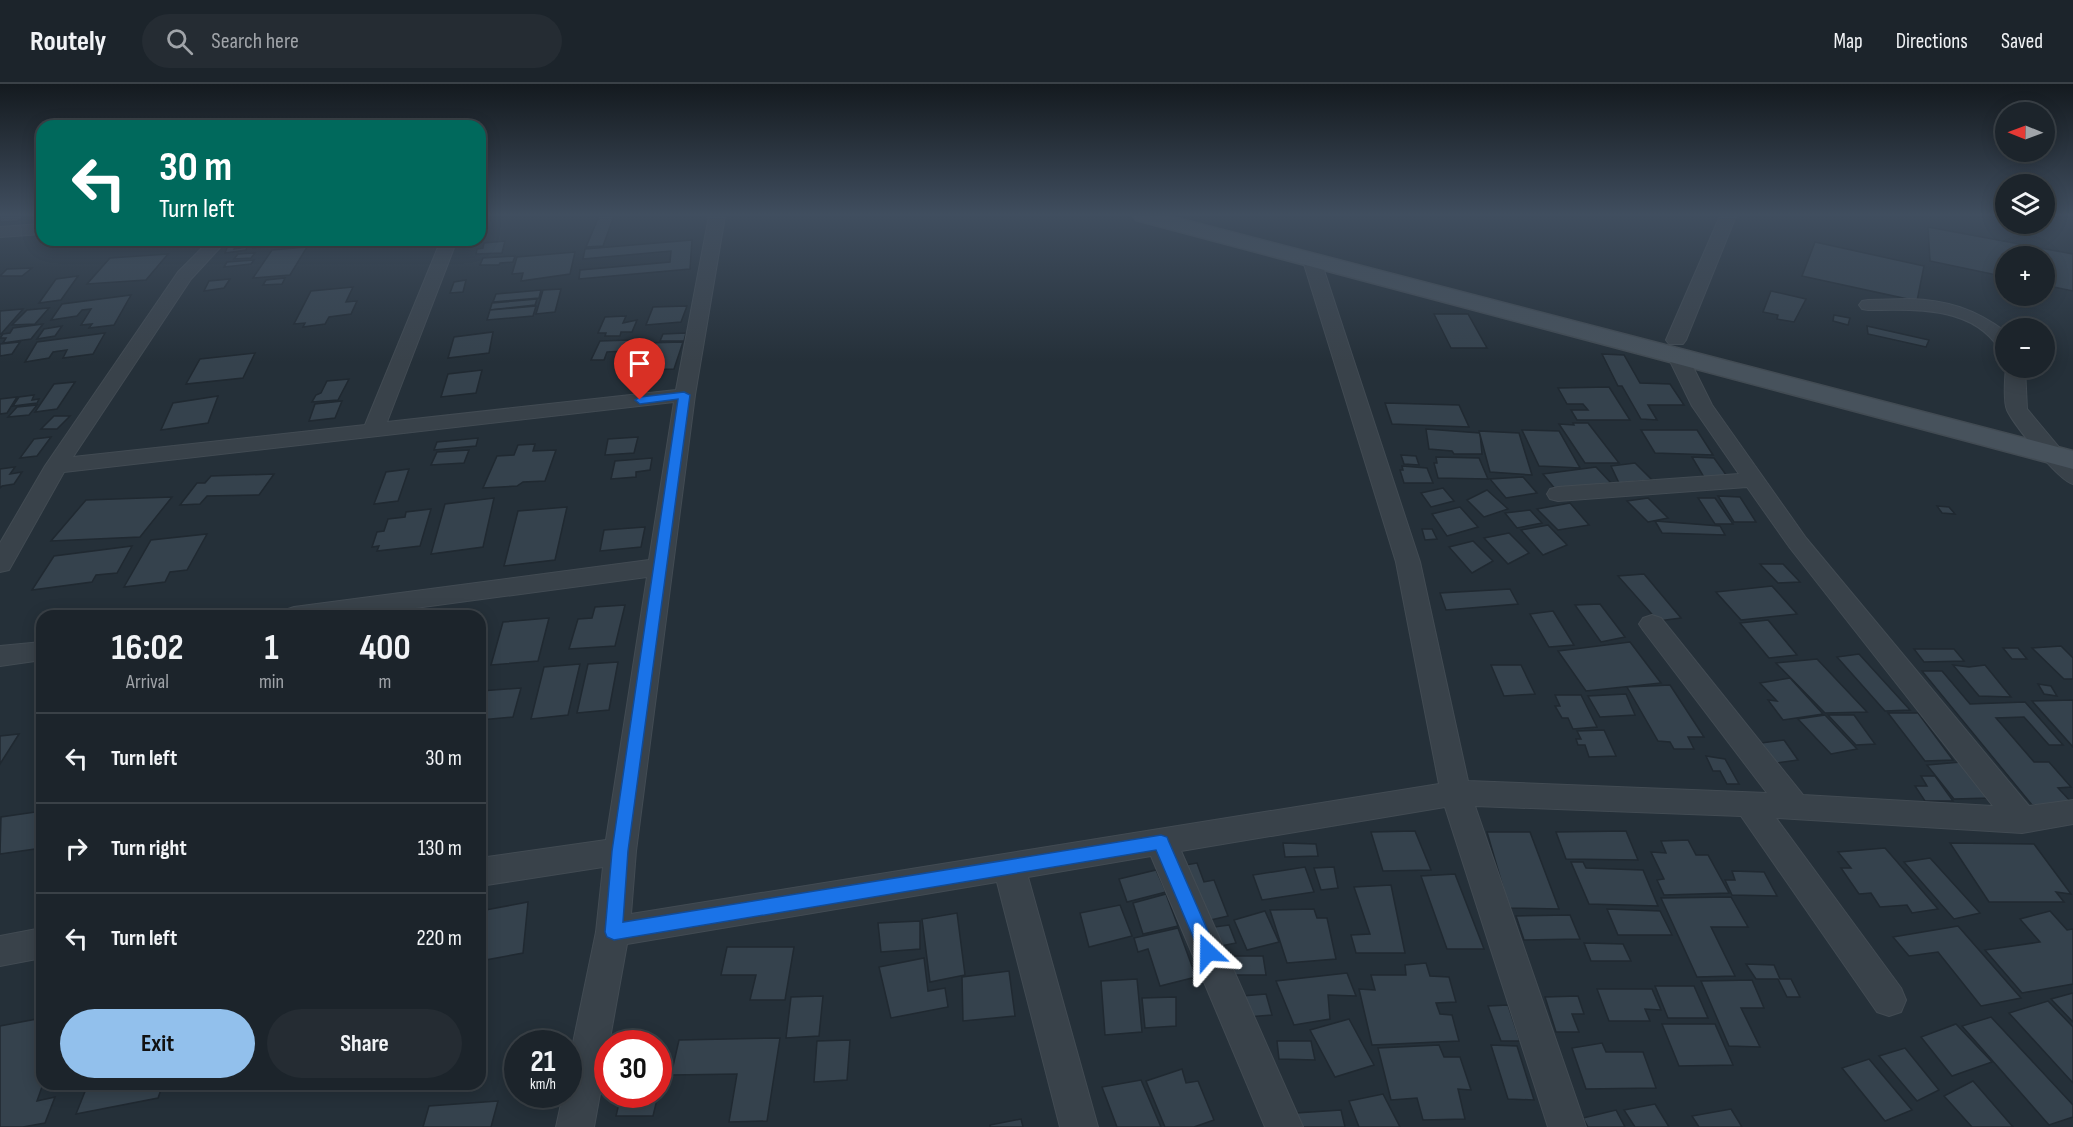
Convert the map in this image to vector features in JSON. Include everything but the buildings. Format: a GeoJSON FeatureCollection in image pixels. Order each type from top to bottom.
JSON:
{"type":"FeatureCollection","features":[{"type":"Feature","properties":{"kind":"main road"},"geometry":{"type":"LineString","coordinates":[[1328,265],[2073,439]]}},
{"type":"Feature","properties":{"kind":"main road"},"geometry":{"type":"LineString","coordinates":[[1377,265],[1677,347],[2062,457]]}},
{"type":"Feature","properties":{"kind":"street"},"geometry":{"type":"LineString","coordinates":[[0,564],[56,466],[184,276],[195,265]]}},
{"type":"Feature","properties":{"kind":"street"},"geometry":{"type":"LineString","coordinates":[[373,431],[439,265]]}},
{"type":"Feature","properties":{"kind":"street"},"geometry":{"type":"LineString","coordinates":[[575,1127],[614,932],[620,851],[684,395],[708,265]]}},
{"type":"Feature","properties":{"kind":"street"},"geometry":{"type":"LineString","coordinates":[[1313,265],[1408,562],[1456,793],[1567,1127]]}},
{"type":"Feature","properties":{"kind":"street"},"geometry":{"type":"LineString","coordinates":[[1709,265],[1677,347],[1702,406],[1798,543],[2022,820]]}},
{"type":"Feature","properties":{"kind":"street"},"geometry":{"type":"LineString","coordinates":[[1868,305],[1937,306],[1952,309],[1975,318],[1995,333]]}},
{"type":"Feature","properties":{"kind":"street"},"geometry":{"type":"LineString","coordinates":[[2015,378],[2017,409],[2032,429],[2062,457],[2073,477]]}},
{"type":"Feature","properties":{"kind":"street"},"geometry":{"type":"LineString","coordinates":[[56,466],[684,395]]}},
{"type":"Feature","properties":{"kind":"street"},"geometry":{"type":"LineString","coordinates":[[1558,495],[1753,480]]}},
{"type":"Feature","properties":{"kind":"street"},"geometry":{"type":"LineString","coordinates":[[339,610],[661,567]]}},
{"type":"Feature","properties":{"kind":"street"},"geometry":{"type":"LineString","coordinates":[[1652,624],[1796,808]]}},
{"type":"Feature","properties":{"kind":"street"},"geometry":{"type":"LineString","coordinates":[[0,656],[36,652]]}},
{"type":"Feature","properties":{"kind":"street"},"geometry":{"type":"LineString","coordinates":[[614,932],[1456,793],[1749,804],[2022,820],[2073,812]]}},
{"type":"Feature","properties":{"kind":"street"},"geometry":{"type":"LineString","coordinates":[[1749,804],[1889,1000]]}},
{"type":"Feature","properties":{"kind":"street"},"geometry":{"type":"LineString","coordinates":[[1161,842],[1284,1127]]}},
{"type":"Feature","properties":{"kind":"street"},"geometry":{"type":"LineString","coordinates":[[486,871],[620,851]]}},
{"type":"Feature","properties":{"kind":"street"},"geometry":{"type":"LineString","coordinates":[[1009,867],[1079,1127]]}},
{"type":"Feature","properties":{"kind":"street"},"geometry":{"type":"LineString","coordinates":[[0,951],[36,944]]}},
{"type":"Feature","properties":{"kind":"route"},"geometry":{"type":"LineString","coordinates":[[640,400],[684,395],[620,851],[614,932],[1161,842],[1208,952]]}}]}
